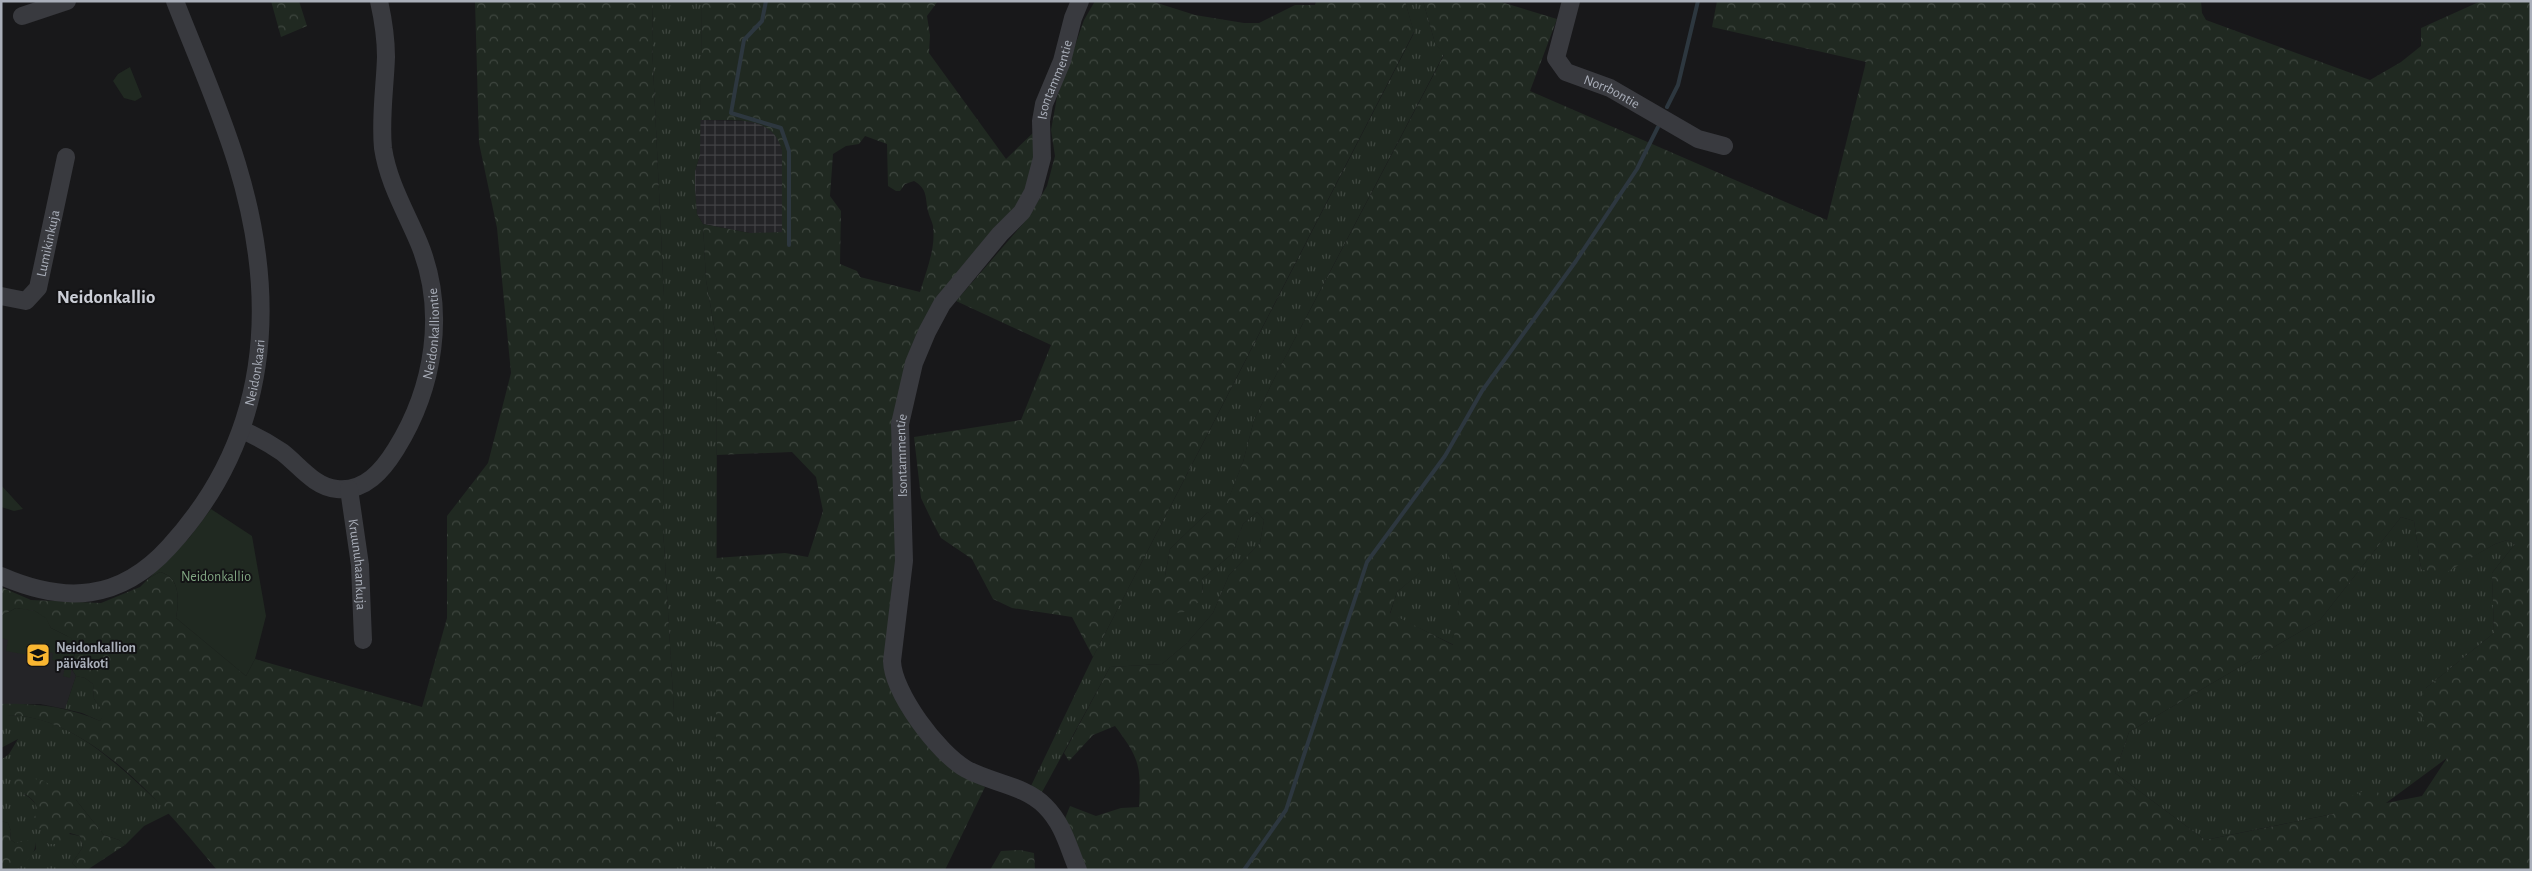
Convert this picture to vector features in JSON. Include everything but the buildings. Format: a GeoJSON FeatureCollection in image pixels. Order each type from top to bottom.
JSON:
{"type":"FeatureCollection","features":[{"type":"Feature","properties":{"kind":"street"},"geometry":{"type":"LineString","coordinates":[[22,16],[67,1]]}},
{"type":"Feature","properties":{"kind":"street","name":"Neidonkaari"},"geometry":{"type":"LineString","coordinates":[[1,576],[43,592],[68,594],[108,588],[141,573],[156,561],[192,522],[226,468],[242,430],[252,393],[259,350],[258,265],[237,165],[174,1]]}},
{"type":"Feature","properties":{"kind":"street","name":"Neidonkalliontie"},"geometry":{"type":"LineString","coordinates":[[349,489],[364,485],[377,474],[412,424],[423,395],[434,340],[434,317],[428,272],[420,245],[396,195],[384,148],[386,56],[379,1]]}},
{"type":"Feature","properties":{"kind":"street","name":"Isontammentie"},"geometry":{"type":"LineString","coordinates":[[1078,870],[1066,836],[1045,806],[1022,791],[964,768],[933,738],[903,696],[892,672],[892,661],[904,561],[900,424],[914,363],[926,332],[942,304],[1000,234],[1022,212],[1033,192],[1042,158],[1041,121],[1044,104],[1062,61],[1080,1]]}},
{"type":"Feature","properties":{"kind":"street","name":"Norrbontie"},"geometry":{"type":"LineString","coordinates":[[1571,1],[1556,58],[1566,72],[1610,88],[1698,139],[1724,146]]}},
{"type":"Feature","properties":{"kind":"street","name":"Lumikinkuja"},"geometry":{"type":"LineString","coordinates":[[1,296],[26,301],[33,296],[38,288],[66,157]]}},
{"type":"Feature","properties":{"kind":"street"},"geometry":{"type":"LineString","coordinates":[[242,430],[266,441],[320,483],[338,489],[349,489]]}},
{"type":"Feature","properties":{"kind":"street","name":"Kruunuhaankuja"},"geometry":{"type":"LineString","coordinates":[[349,489],[360,565],[362,640]]}},
{"type":"Feature","properties":{"kind":"shaded area"},"geometry":{"type":"Polygon","coordinates":[[[700,120],[750,121],[762,124],[779,137],[782,150],[782,233],[750,233],[703,224],[697,214],[695,190],[695,171],[700,155],[700,120]]]}},
{"type":"Feature","properties":{"kind":"shaded area","name":"Neidonkallion päiväkoti"},"geometry":{"type":"Polygon","coordinates":[[[22,608],[35,611],[76,676],[65,709],[40,704],[1,704],[1,616],[22,608]]]}},
{"type":"Feature","properties":{"kind":"green space"},"geometry":{"type":"Polygon","coordinates":[[[271,1],[299,1],[307,26],[281,37],[271,1]]]}},
{"type":"Feature","properties":{"kind":"green space"},"geometry":{"type":"Polygon","coordinates":[[[475,1],[653,1],[652,45],[664,297],[663,528],[674,712],[674,870],[217,870],[174,819],[149,793],[94,746],[64,729],[33,718],[1,715],[1,704],[27,704],[64,709],[100,721],[104,713],[94,699],[93,684],[85,678],[76,676],[73,671],[75,648],[67,636],[51,628],[45,618],[35,611],[16,608],[1,616],[1,587],[31,600],[101,603],[140,587],[149,578],[160,572],[172,579],[175,584],[178,597],[176,618],[246,676],[255,659],[422,707],[447,618],[447,516],[488,463],[511,373],[497,228],[479,143],[475,1]]]}},
{"type":"Feature","properties":{"kind":"green space"},"geometry":{"type":"Polygon","coordinates":[[[653,1],[702,1],[700,155],[695,171],[695,190],[697,214],[703,224],[706,280],[717,343],[716,870],[674,870],[674,712],[663,528],[664,297],[652,45],[653,1]]]}},
{"type":"Feature","properties":{"kind":"green space"},"geometry":{"type":"Polygon","coordinates":[[[702,1],[938,1],[927,16],[930,35],[929,53],[1006,159],[1036,130],[1037,150],[1030,188],[908,362],[899,561],[885,664],[956,771],[985,787],[945,870],[716,870],[716,558],[785,553],[808,557],[823,511],[816,477],[792,452],[717,455],[717,343],[706,280],[703,224],[750,233],[782,232],[782,150],[777,138],[760,125],[737,120],[700,120],[702,1]],[[865,136],[859,144],[846,146],[833,154],[830,196],[841,211],[840,264],[857,271],[860,277],[920,292],[932,251],[933,226],[922,187],[914,181],[905,184],[900,191],[896,191],[888,186],[887,144],[865,136]]]}},
{"type":"Feature","properties":{"kind":"green space"},"geometry":{"type":"Polygon","coordinates":[[[1095,1],[1151,1],[1195,15],[1244,23],[1259,23],[1295,5],[1315,5],[1316,1],[1405,1],[1414,32],[1093,657],[1072,617],[1012,608],[993,599],[972,559],[941,538],[921,498],[914,437],[1021,420],[1051,345],[956,301],[1028,218],[1047,186],[1055,156],[1051,130],[1057,97],[1084,20],[1095,1]]]}},
{"type":"Feature","properties":{"kind":"green space"},"geometry":{"type":"Polygon","coordinates":[[[1405,1],[1423,1],[1435,43],[1444,54],[1254,420],[1243,462],[1226,506],[1207,513],[1170,549],[1165,576],[1203,596],[1202,579],[1232,554],[1243,524],[1257,512],[1264,520],[1260,543],[1229,575],[1213,613],[1187,643],[1162,664],[1110,667],[1041,794],[1030,788],[1093,657],[1414,33],[1405,1]]]}},
{"type":"Feature","properties":{"kind":"green space"},"geometry":{"type":"Polygon","coordinates":[[[1423,1],[1498,1],[1557,19],[1530,91],[1827,220],[1866,62],[1712,27],[1717,1],[2201,1],[2202,13],[2206,20],[2370,80],[2401,62],[2421,46],[2421,28],[2481,1],[2531,1],[2531,870],[1086,870],[1064,821],[1070,806],[1096,816],[1121,808],[1139,807],[1139,772],[1130,747],[1115,726],[1093,735],[1069,761],[1064,753],[1110,667],[1162,664],[1187,643],[1213,613],[1229,575],[1260,543],[1264,520],[1257,512],[1243,524],[1232,554],[1202,579],[1203,596],[1191,611],[1170,614],[1150,602],[1154,584],[1165,576],[1170,549],[1207,513],[1226,505],[1243,462],[1254,420],[1444,55],[1435,43],[1423,1]],[[2401,517],[2320,620],[2129,732],[2115,773],[2205,840],[2333,814],[2339,801],[2374,787],[2386,803],[2422,796],[2447,758],[2415,707],[2426,688],[2494,633],[2492,573],[2515,544],[2507,540],[2495,544],[2440,576],[2421,569],[2414,521],[2401,517]],[[1447,550],[1397,592],[1390,613],[1453,645],[1460,590],[1447,550]]]}},
{"type":"Feature","properties":{"kind":"green space"},"geometry":{"type":"Polygon","coordinates":[[[130,67],[142,97],[135,101],[124,98],[113,81],[118,74],[130,67]]]}},
{"type":"Feature","properties":{"kind":"green space"},"geometry":{"type":"Polygon","coordinates":[[[1,485],[23,509],[14,511],[1,507],[1,485]]]}},
{"type":"Feature","properties":{"kind":"green space","name":"Neidonkallio"},"geometry":{"type":"Polygon","coordinates":[[[211,509],[252,536],[266,616],[255,659],[246,676],[176,618],[178,597],[172,579],[160,572],[149,578],[189,538],[211,509]]]}},
{"type":"Feature","properties":{"kind":"green space"},"geometry":{"type":"Polygon","coordinates":[[[2401,517],[2414,521],[2421,569],[2440,575],[2495,544],[2507,540],[2515,544],[2492,573],[2494,633],[2426,688],[2447,758],[2386,803],[2205,840],[2115,773],[2129,732],[2320,620],[2401,517]]]}},
{"type":"Feature","properties":{"kind":"green space"},"geometry":{"type":"Polygon","coordinates":[[[1447,549],[1460,590],[1454,645],[1390,614],[1397,592],[1447,549]]]}},
{"type":"Feature","properties":{"kind":"green space"},"geometry":{"type":"Polygon","coordinates":[[[16,608],[35,611],[46,618],[51,628],[71,638],[75,648],[70,678],[63,676],[66,663],[52,660],[53,653],[46,651],[44,658],[6,651],[8,640],[1,638],[1,616],[16,608]]]}},
{"type":"Feature","properties":{"kind":"green space"},"geometry":{"type":"Polygon","coordinates":[[[76,676],[85,678],[93,684],[94,699],[105,713],[100,721],[82,713],[65,709],[76,676]]]}},
{"type":"Feature","properties":{"kind":"green space"},"geometry":{"type":"Polygon","coordinates":[[[1,715],[27,717],[51,723],[73,733],[114,762],[170,813],[144,826],[125,845],[119,840],[104,835],[76,800],[23,794],[36,804],[48,830],[80,836],[83,847],[72,863],[79,870],[16,870],[36,849],[35,842],[15,843],[10,839],[11,831],[8,823],[1,821],[1,760],[9,754],[18,739],[1,748],[1,715]]]}},
{"type":"Feature","properties":{"kind":"green space"},"geometry":{"type":"Polygon","coordinates":[[[20,777],[42,780],[76,800],[104,835],[119,840],[125,845],[87,870],[79,870],[72,863],[83,847],[80,836],[70,833],[60,844],[49,844],[39,838],[41,833],[47,830],[45,826],[37,830],[32,826],[34,817],[38,813],[37,808],[33,800],[15,788],[13,781],[20,777]]]}},
{"type":"Feature","properties":{"kind":"green space"},"geometry":{"type":"Polygon","coordinates":[[[1,821],[8,823],[11,831],[10,839],[15,843],[30,840],[35,842],[32,854],[16,870],[1,870],[1,821]]]}},
{"type":"Feature","properties":{"kind":"green space"},"geometry":{"type":"Polygon","coordinates":[[[1020,850],[1034,853],[1035,870],[990,870],[1001,851],[1020,850]]]}},
{"type":"Feature","properties":{"kind":"waterway"},"geometry":{"type":"LineString","coordinates":[[766,1],[762,21],[744,40],[731,113],[781,128],[789,151],[789,245]]}},
{"type":"Feature","properties":{"kind":"waterway"},"geometry":{"type":"LineString","coordinates":[[1667,107],[1678,85],[1698,1]]}},
{"type":"Feature","properties":{"kind":"waterway"},"geometry":{"type":"LineString","coordinates":[[1244,870],[1286,810],[1367,562],[1445,456],[1482,391],[1576,261],[1637,169],[1658,127]]}},
{"type":"Feature","properties":{"kind":"place","name":"Neidonkallion päiväkoti"},"geometry":{"type":"Point","coordinates":[38,655]}},
{"type":"Feature","properties":{"kind":"district","name":"Neidonkallio"},"geometry":{"type":"Point","coordinates":[106,296]}}]}
